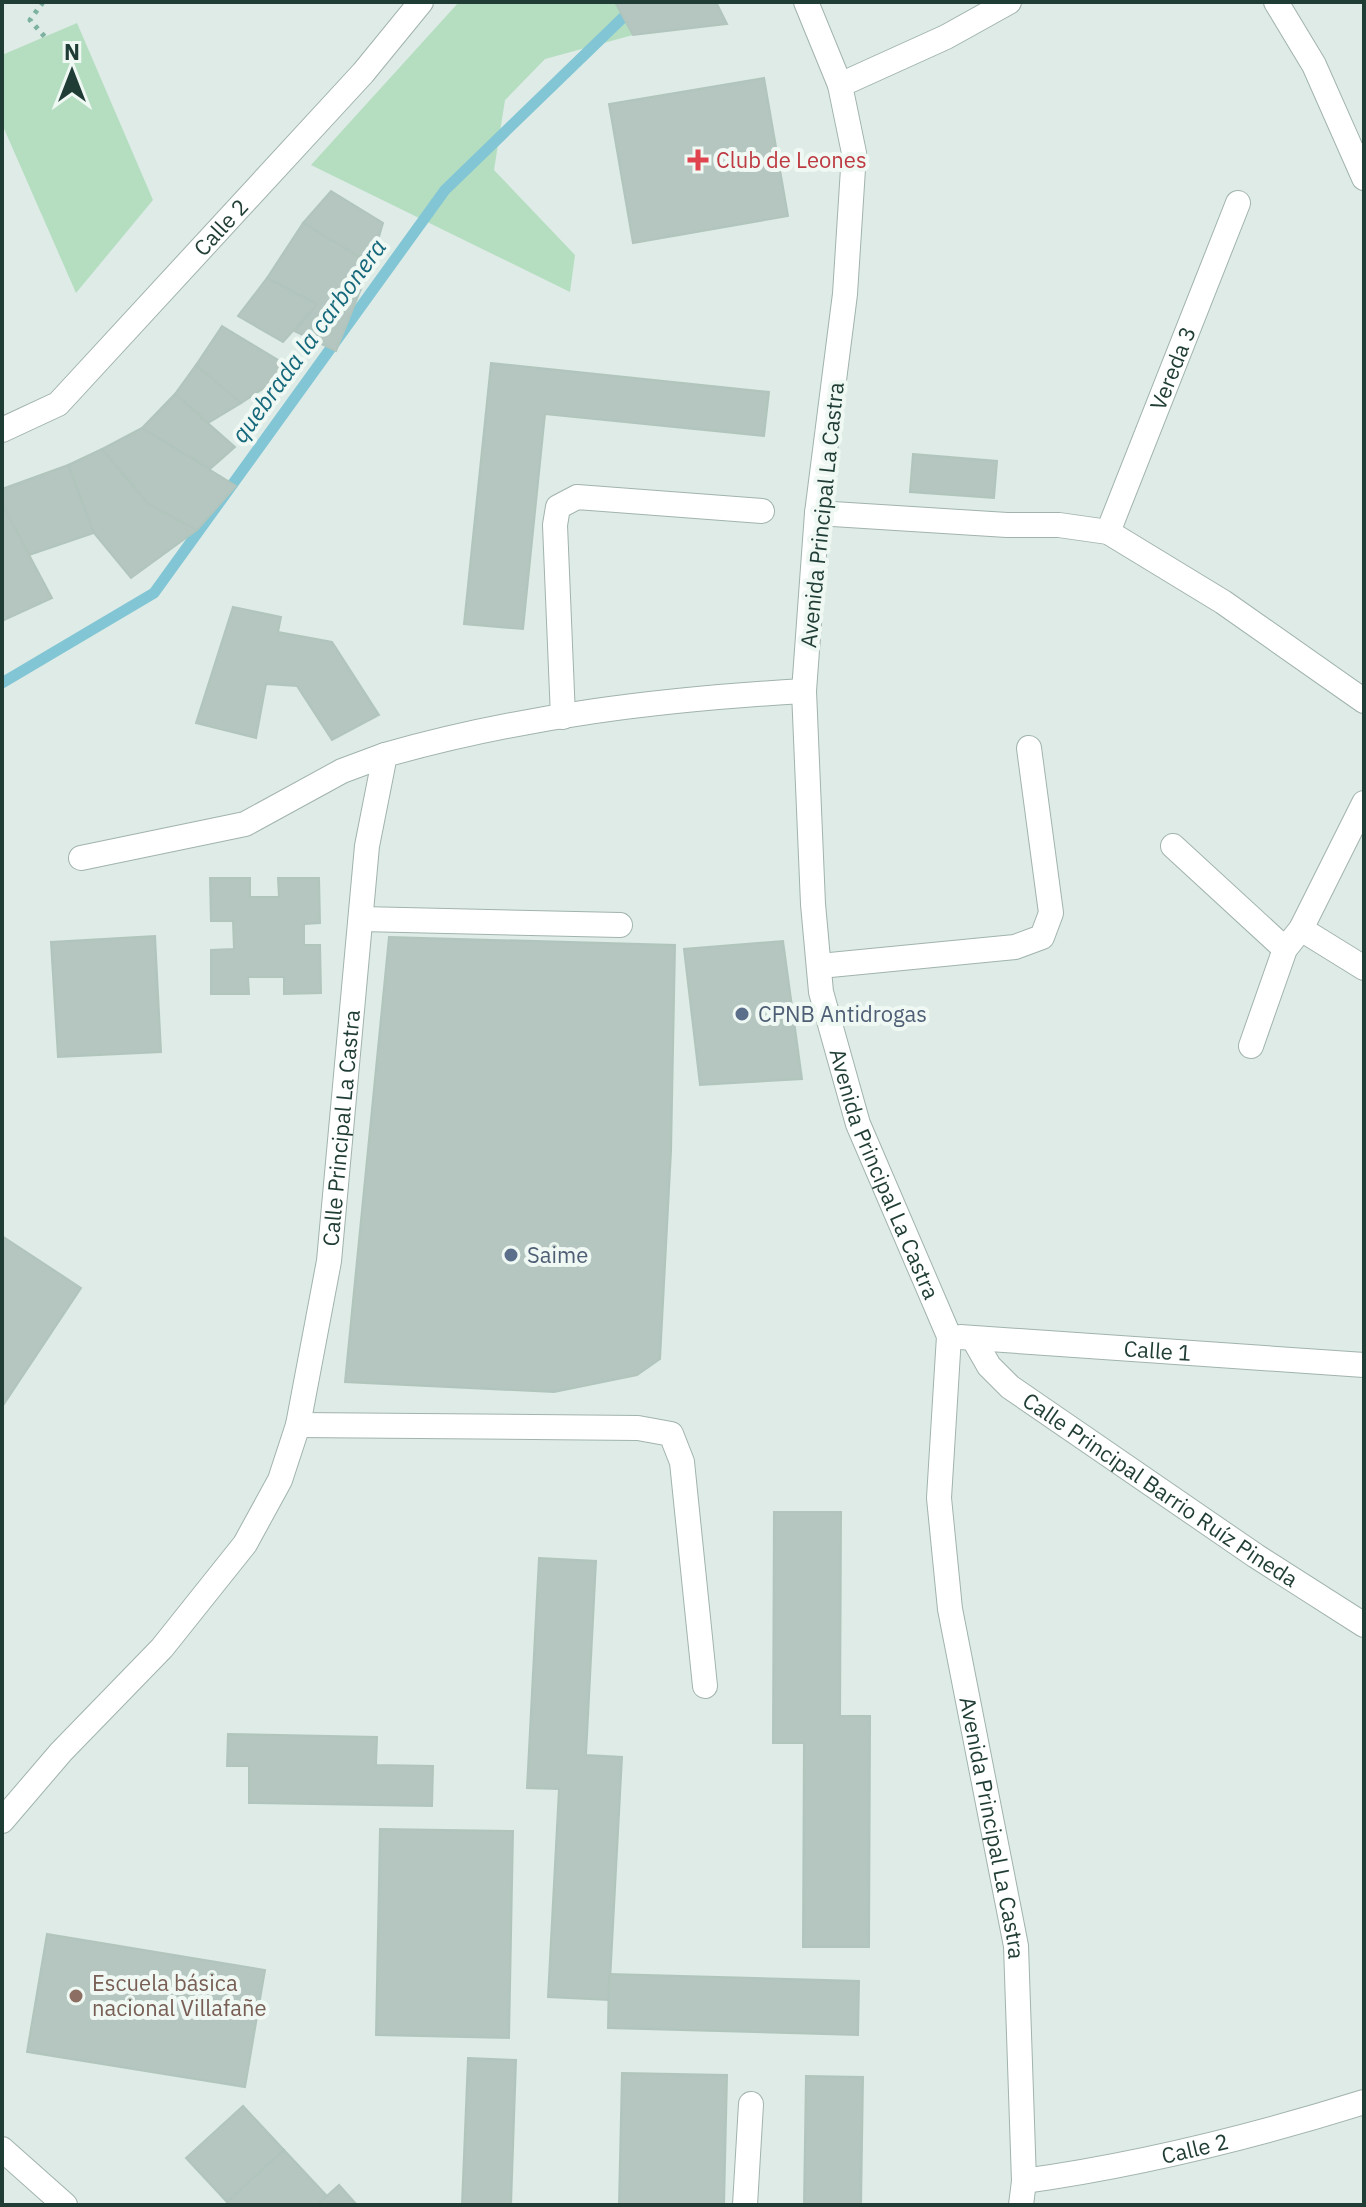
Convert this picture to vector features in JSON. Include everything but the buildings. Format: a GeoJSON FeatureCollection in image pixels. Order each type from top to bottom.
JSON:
{"type":"FeatureCollection","features":[{"type":"Feature","properties":{"kind":"street","name":"Calle 2"},"geometry":{"type":"LineString","coordinates":[[2,430],[58,404],[363,73],[421,2]]}},
{"type":"Feature","properties":{"kind":"street","name":"Avenida Principal La Castra"},"geometry":{"type":"LineString","coordinates":[[806,2],[840,85],[854,153],[845,294],[817,513],[804,691],[813,904],[821,992],[858,1124],[961,1337],[939,1498],[950,1609],[1016,1946],[1022,2193]]}},
{"type":"Feature","properties":{"kind":"street"},"geometry":{"type":"LineString","coordinates":[[840,85],[946,37],[1009,2]]}},
{"type":"Feature","properties":{"kind":"street"},"geometry":{"type":"LineString","coordinates":[[1276,2],[1314,65],[1364,178]]}},
{"type":"Feature","properties":{"kind":"street","name":"Vereda 3"},"geometry":{"type":"LineString","coordinates":[[1108,532],[1238,203]]}},
{"type":"Feature","properties":{"kind":"street"},"geometry":{"type":"LineString","coordinates":[[563,717],[555,525],[558,507],[577,497],[762,511]]}},
{"type":"Feature","properties":{"kind":"street"},"geometry":{"type":"LineString","coordinates":[[817,513],[1059,525],[1108,532],[1223,602],[1364,701]]}},
{"type":"Feature","properties":{"kind":"street"},"geometry":{"type":"LineString","coordinates":[[81,858],[245,824],[342,771],[385,755],[471,732],[735,695],[804,691]]}},
{"type":"Feature","properties":{"kind":"street"},"geometry":{"type":"LineString","coordinates":[[820,966],[1015,947],[1042,937],[1051,913],[1029,748]]}},
{"type":"Feature","properties":{"kind":"street","name":"Calle Principal La Castra"},"geometry":{"type":"LineString","coordinates":[[2,1821],[61,1752],[162,1648],[245,1544],[280,1480],[298,1425],[329,1261],[372,817],[385,755]]}},
{"type":"Feature","properties":{"kind":"street"},"geometry":{"type":"LineString","coordinates":[[1251,1046],[1285,949],[1301,929],[1364,803]]}},
{"type":"Feature","properties":{"kind":"street"},"geometry":{"type":"LineString","coordinates":[[1173,846],[1285,949]]}},
{"type":"Feature","properties":{"kind":"street"},"geometry":{"type":"LineString","coordinates":[[361,919],[620,925]]}},
{"type":"Feature","properties":{"kind":"street"},"geometry":{"type":"LineString","coordinates":[[1301,929],[1364,968]]}},
{"type":"Feature","properties":{"kind":"street","name":"Calle 1"},"geometry":{"type":"LineString","coordinates":[[961,1337],[1364,1365]]}},
{"type":"Feature","properties":{"kind":"street","name":"Calle Principal Barrio Ruíz Pineda"},"geometry":{"type":"LineString","coordinates":[[961,1337],[1010,1387],[1217,1530],[1364,1625]]}},
{"type":"Feature","properties":{"kind":"street"},"geometry":{"type":"LineString","coordinates":[[298,1425],[638,1428],[671,1434],[682,1462],[705,1686]]}},
{"type":"Feature","properties":{"kind":"street","name":"Calle 2"},"geometry":{"type":"LineString","coordinates":[[1022,2193],[1101,2170],[1201,2148],[1364,2102]]}},
{"type":"Feature","properties":{"kind":"street"},"geometry":{"type":"LineString","coordinates":[[745,2205],[751,2104]]}},
{"type":"Feature","properties":{"kind":"street"},"geometry":{"type":"LineString","coordinates":[[2,2149],[65,2205]]}},
{"type":"Feature","properties":{"kind":"path"},"geometry":{"type":"LineString","coordinates":[[43,2],[30,20],[45,37]]}},
{"type":"Feature","properties":{"kind":"green space"},"geometry":{"type":"Polygon","coordinates":[[[459,2],[615,2],[633,35],[545,59],[505,100],[494,170],[575,255],[570,292],[311,165],[459,2]]]}},
{"type":"Feature","properties":{"kind":"green space"},"geometry":{"type":"Polygon","coordinates":[[[77,23],[153,200],[76,293],[2,124],[2,55],[77,23]]]}},
{"type":"Feature","properties":{"kind":"waterway","name":"quebrada la carbonera"},"geometry":{"type":"LineString","coordinates":[[2,683],[154,593],[445,190],[639,2]]}},
{"type":"Feature","properties":{"kind":"place","name":"Club de Leones"},"geometry":{"type":"Point","coordinates":[698,160]}},
{"type":"Feature","properties":{"kind":"place","name":"CPNB Antidrogas"},"geometry":{"type":"Point","coordinates":[742,1014]}},
{"type":"Feature","properties":{"kind":"place","name":"Saime"},"geometry":{"type":"Point","coordinates":[511,1255]}},
{"type":"Feature","properties":{"kind":"place","name":"Escuela básica nacional Villafañe"},"geometry":{"type":"Point","coordinates":[76,1996]}}]}
